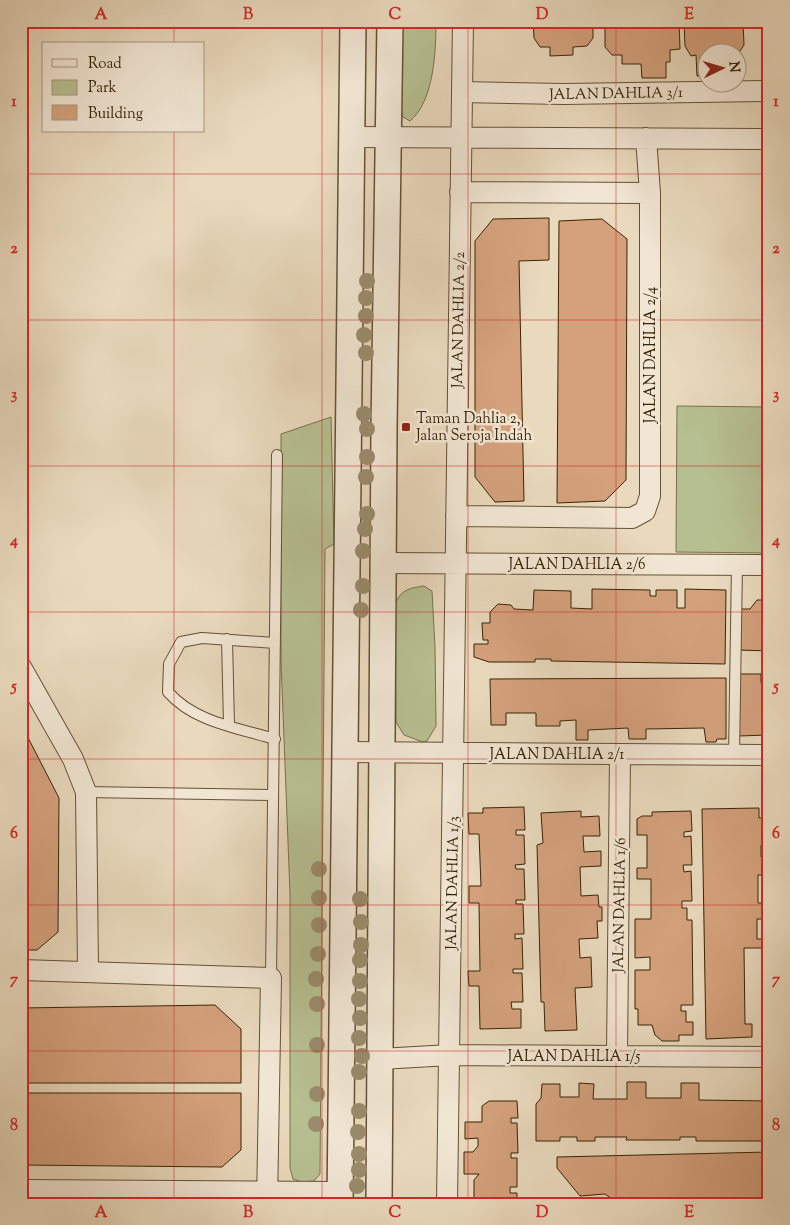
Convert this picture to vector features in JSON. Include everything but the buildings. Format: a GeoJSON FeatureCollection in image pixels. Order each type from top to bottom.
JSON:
{"type":"FeatureCollection","features":[{"type":"Feature","properties":{"kind":"street"},"geometry":{"type":"LineString","coordinates":[[21,1190],[74,1197],[340,1198],[354,21]]}},
{"type":"Feature","properties":{"kind":"street"},"geometry":{"type":"LineString","coordinates":[[379,1204],[385,563],[384,428],[390,21]]}},
{"type":"Feature","properties":{"kind":"street","name":"JALAN DAHLIA 2/2"},"geometry":{"type":"LineString","coordinates":[[455,563],[463,21]]}},
{"type":"Feature","properties":{"kind":"street","name":"JALAN DAHLIA 3/1"},"geometry":{"type":"LineString","coordinates":[[462,92],[564,94],[769,91]]}},
{"type":"Feature","properties":{"kind":"street"},"geometry":{"type":"LineString","coordinates":[[352,137],[769,139]]}},
{"type":"Feature","properties":{"kind":"street","name":"JALAN DAHLIA 2/4"},"geometry":{"type":"LineString","coordinates":[[456,516],[632,518],[645,511],[650,496],[650,194],[646,138]]}},
{"type":"Feature","properties":{"kind":"street"},"geometry":{"type":"LineString","coordinates":[[460,192],[650,194]]}},
{"type":"Feature","properties":{"kind":"street","name":"JALAN DAHLIA 2/6"},"geometry":{"type":"LineString","coordinates":[[385,563],[769,565]]}},
{"type":"Feature","properties":{"kind":"street","name":"JALAN DAHLIA 1/3"},"geometry":{"type":"LineString","coordinates":[[447,1204],[455,563]]}},
{"type":"Feature","properties":{"kind":"street"},"geometry":{"type":"LineString","coordinates":[[21,667],[73,759],[86,792],[88,971]]}},
{"type":"Feature","properties":{"kind":"street","name":"JALAN DAHLIA 2/1"},"geometry":{"type":"LineString","coordinates":[[346,752],[769,755]]}},
{"type":"Feature","properties":{"kind":"street","name":"JALAN DAHLIA 1/6"},"geometry":{"type":"LineString","coordinates":[[617,1056],[620,754]]}},
{"type":"Feature","properties":{"kind":"street"},"geometry":{"type":"LineString","coordinates":[[21,970],[271,978],[268,1198]]}},
{"type":"Feature","properties":{"kind":"street","name":"JALAN DAHLIA 1/5"},"geometry":{"type":"LineString","coordinates":[[380,1059],[450,1055],[769,1057]]}},
{"type":"Feature","properties":{"kind":"lane"},"geometry":{"type":"LineString","coordinates":[[271,978],[277,455]]}},
{"type":"Feature","properties":{"kind":"lane"},"geometry":{"type":"LineString","coordinates":[[734,755],[737,565]]}},
{"type":"Feature","properties":{"kind":"lane"},"geometry":{"type":"LineString","coordinates":[[275,643],[202,638],[181,642],[169,664],[168,692],[179,705],[202,716],[275,739]]}},
{"type":"Feature","properties":{"kind":"lane"},"geometry":{"type":"LineString","coordinates":[[227,639],[228,725]]}},
{"type":"Feature","properties":{"kind":"lane"},"geometry":{"type":"LineString","coordinates":[[86,792],[273,795]]}},
{"type":"Feature","properties":{"kind":"green space"},"geometry":{"type":"Polygon","coordinates":[[[400,21],[436,21],[434,61],[429,88],[418,112],[410,121],[403,117],[399,99],[400,21]]]}},
{"type":"Feature","properties":{"kind":"green space"},"geometry":{"type":"Polygon","coordinates":[[[677,406],[769,407],[769,553],[676,552],[677,406]]]}},
{"type":"Feature","properties":{"kind":"green space"},"geometry":{"type":"Polygon","coordinates":[[[331,417],[334,544],[325,549],[320,1174],[314,1181],[301,1182],[293,1179],[290,1168],[290,894],[281,661],[281,434],[331,417]]]}},
{"type":"Feature","properties":{"kind":"green space"},"geometry":{"type":"Polygon","coordinates":[[[424,586],[432,591],[436,726],[427,741],[423,742],[404,735],[396,722],[395,605],[402,593],[424,586]]]}},
{"type":"Feature","properties":{"kind":"place","name":"Taman Dahlia 2, Jalan Seroja Indah"},"geometry":{"type":"Point","coordinates":[406,427]}}]}
